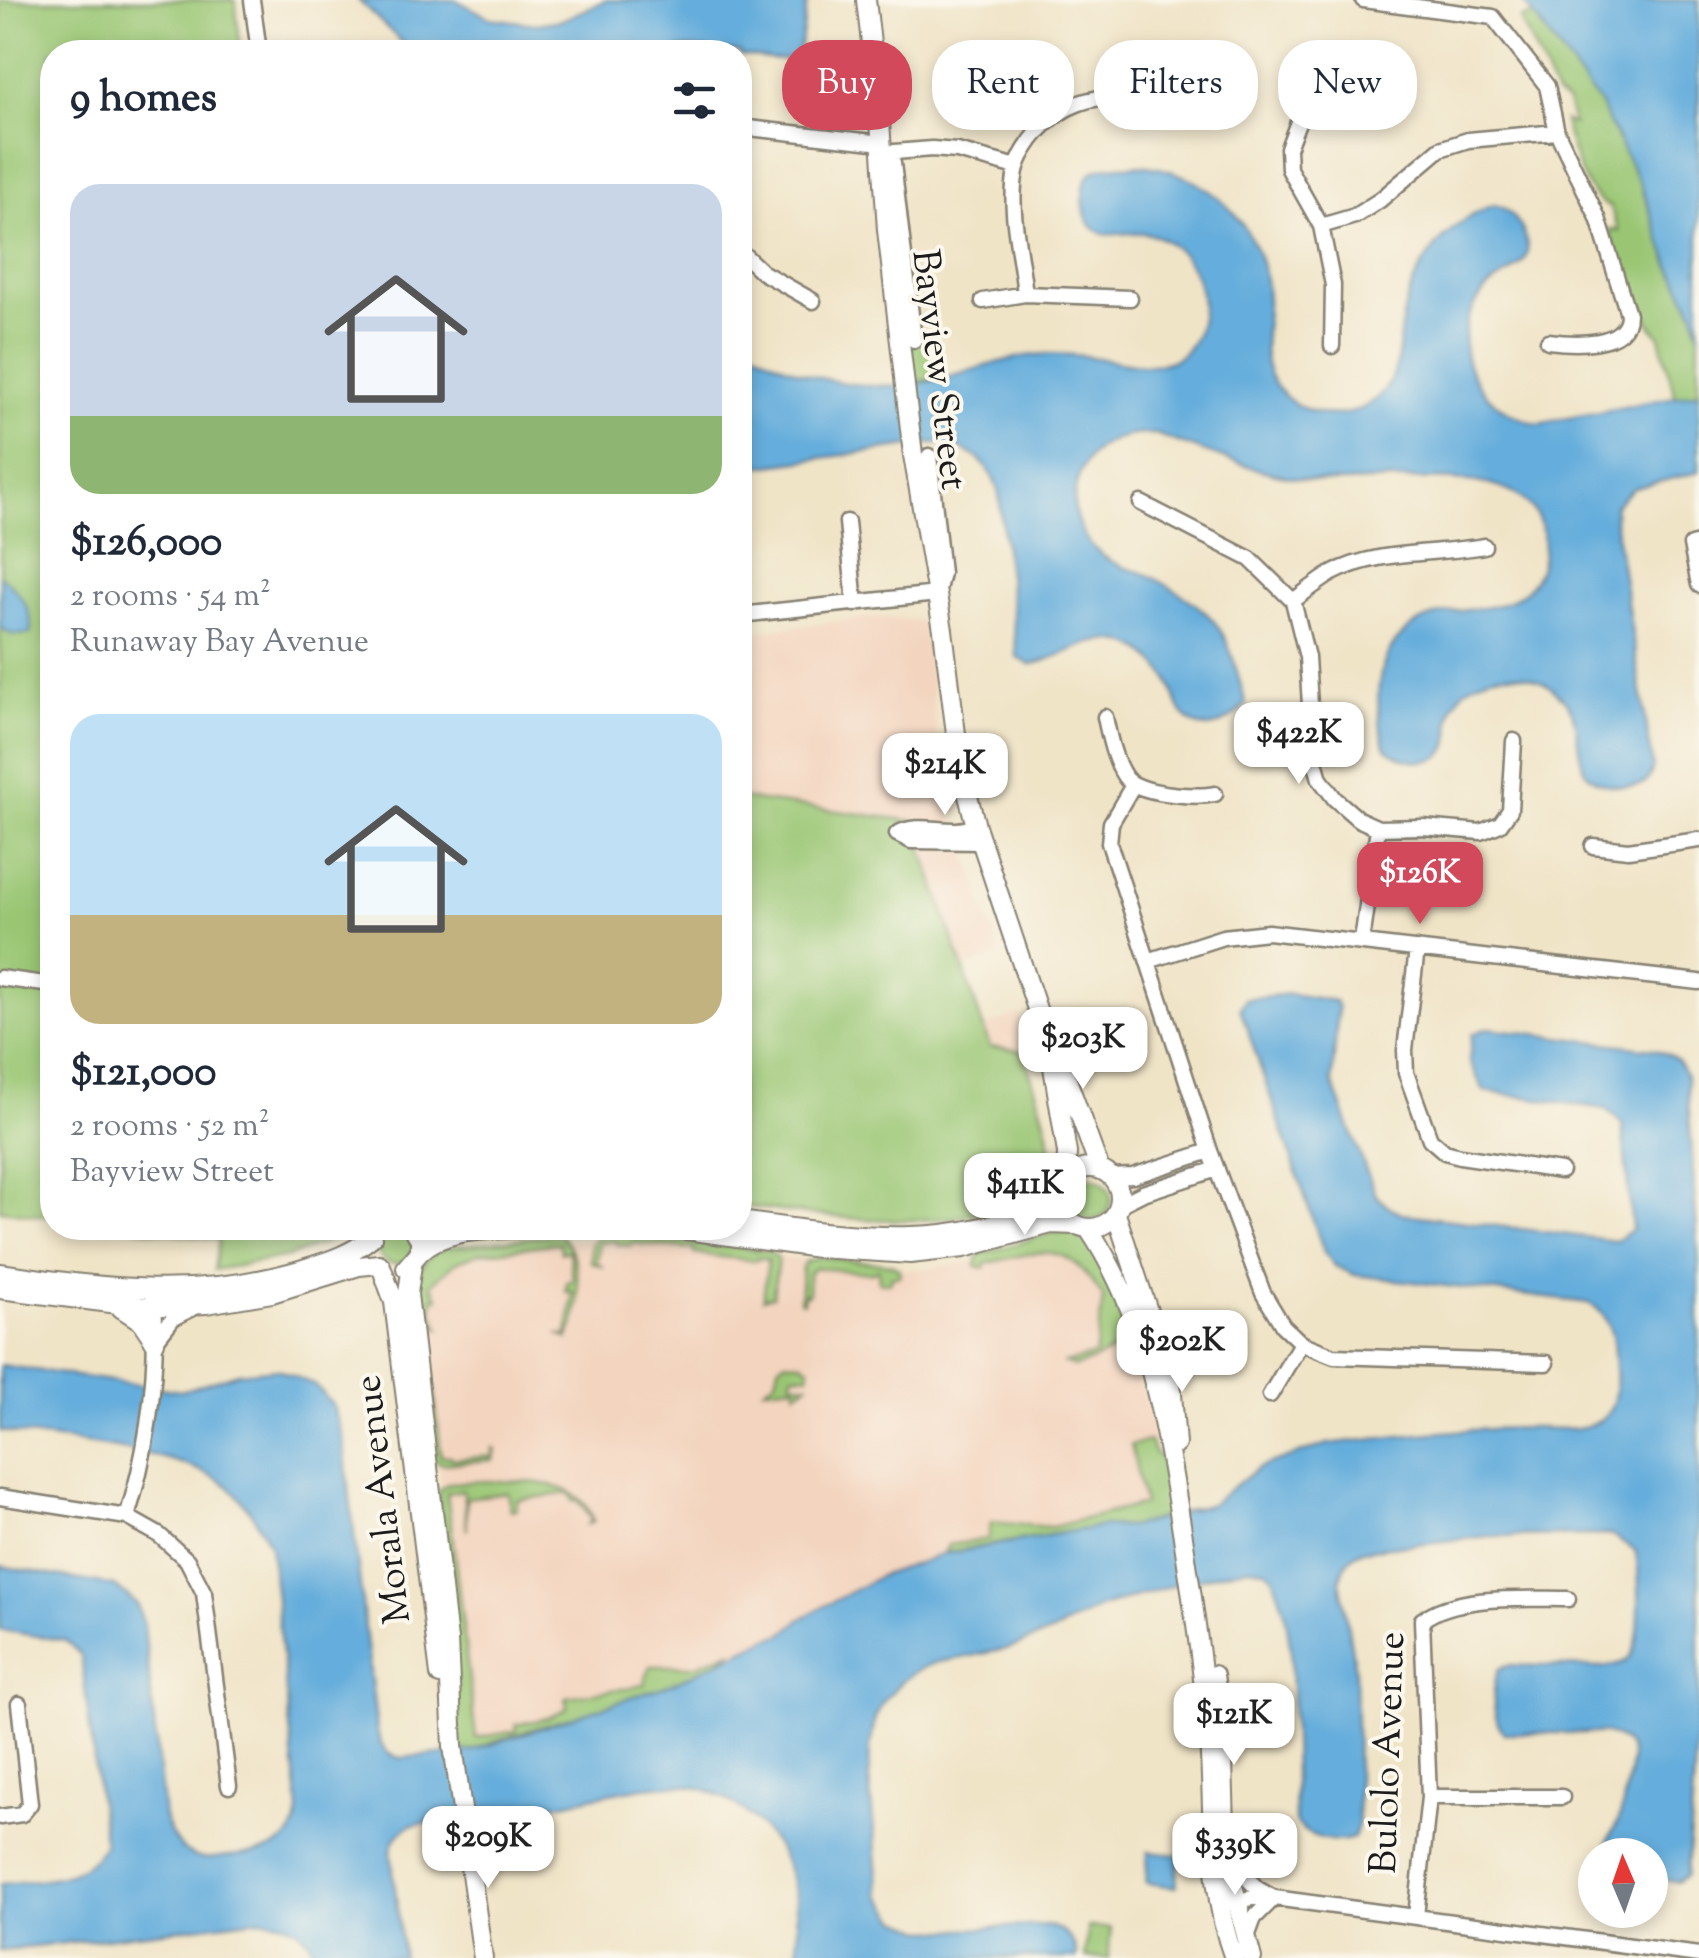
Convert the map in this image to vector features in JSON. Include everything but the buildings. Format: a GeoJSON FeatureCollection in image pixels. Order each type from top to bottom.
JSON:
{"type":"FeatureCollection","features":[{"type":"Feature","properties":{"kind":"main road","name":"Bayview Street"},"geometry":{"type":"LineString","coordinates":[[866,0],[904,376],[921,456],[960,766],[1037,1009],[1060,1099],[1068,1152],[1063,1186]]}},
{"type":"Feature","properties":{"kind":"main road","name":"Bayview Street"},"geometry":{"type":"LineString","coordinates":[[1037,1009],[1068,1077],[1088,1143],[1106,1174]]}},
{"type":"Feature","properties":{"kind":"main road"},"geometry":{"type":"LineString","coordinates":[[752,1222],[881,1236],[966,1229],[1030,1210],[1085,1168],[1106,1174],[1119,1190],[1118,1210],[1171,1381],[1178,1502]]}},
{"type":"Feature","properties":{"kind":"main road"},"geometry":{"type":"LineString","coordinates":[[1063,1186],[1062,1211],[1082,1227],[1109,1260],[1146,1348],[1178,1502],[1209,1684],[1222,1727],[1227,1904],[1234,1958]]}},
{"type":"Feature","properties":{"kind":"main road"},"geometry":{"type":"LineString","coordinates":[[752,1238],[868,1253],[955,1250],[1039,1226],[1104,1225],[1118,1210]]}},
{"type":"Feature","properties":{"kind":"main road"},"geometry":{"type":"LineString","coordinates":[[955,1250],[966,1229]]}},
{"type":"Feature","properties":{"kind":"main road"},"geometry":{"type":"LineString","coordinates":[[0,1289],[115,1305],[270,1278],[342,1256],[364,1240]]}},
{"type":"Feature","properties":{"kind":"main road","name":"Morala Avenue"},"geometry":{"type":"LineString","coordinates":[[374,1240],[371,1252],[394,1302],[436,1651],[453,1746],[471,1958]]}},
{"type":"Feature","properties":{"kind":"main road","name":"Morala Avenue"},"geometry":{"type":"LineString","coordinates":[[420,1240],[408,1277],[409,1308],[448,1640],[450,1724]]}},
{"type":"Feature","properties":{"kind":"main road"},"geometry":{"type":"LineString","coordinates":[[0,1273],[206,1304],[272,1293],[359,1266],[380,1265],[400,1270],[436,1240]]}},
{"type":"Feature","properties":{"kind":"main road"},"geometry":{"type":"LineString","coordinates":[[115,1305],[141,1320],[155,1342]]}},
{"type":"Feature","properties":{"kind":"main road"},"geometry":{"type":"LineString","coordinates":[[1209,1684],[1212,1855],[1227,1904],[1247,1938],[1252,1958]]}},
{"type":"Feature","properties":{"kind":"main road","name":"Morala Avenue"},"geometry":{"type":"LineString","coordinates":[[462,1825],[470,1857],[482,1958]]}},
{"type":"Feature","properties":{"kind":"street"},"geometry":{"type":"LineString","coordinates":[[252,0],[257,40]]}},
{"type":"Feature","properties":{"kind":"street"},"geometry":{"type":"LineString","coordinates":[[1363,0],[1493,16],[1547,86],[1556,132],[1598,218],[1628,314],[1628,324],[1621,333],[1610,337],[1574,344],[1548,342]]}},
{"type":"Feature","properties":{"kind":"street"},"geometry":{"type":"LineString","coordinates":[[752,129],[882,148],[957,151],[1016,168]]}},
{"type":"Feature","properties":{"kind":"street"},"geometry":{"type":"LineString","coordinates":[[1026,294],[1014,199],[1016,168],[1041,130]]}},
{"type":"Feature","properties":{"kind":"street"},"geometry":{"type":"LineString","coordinates":[[1295,130],[1288,148],[1289,169],[1321,226],[1333,285],[1332,346]]}},
{"type":"Feature","properties":{"kind":"street"},"geometry":{"type":"LineString","coordinates":[[1321,226],[1368,208],[1440,149],[1468,140],[1556,132]]}},
{"type":"Feature","properties":{"kind":"street","name":"Bayview Street"},"geometry":{"type":"LineString","coordinates":[[882,148],[893,164],[914,340]]}},
{"type":"Feature","properties":{"kind":"street"},"geometry":{"type":"LineString","coordinates":[[752,263],[813,301]]}},
{"type":"Feature","properties":{"kind":"street"},"geometry":{"type":"LineString","coordinates":[[983,301],[1026,294],[1130,298]]}},
{"type":"Feature","properties":{"kind":"street"},"geometry":{"type":"LineString","coordinates":[[1141,502],[1250,559],[1293,601],[1307,657],[1313,754],[1320,779],[1335,799],[1358,818],[1378,828],[1481,832],[1500,824],[1510,810],[1514,741]]}},
{"type":"Feature","properties":{"kind":"street"},"geometry":{"type":"LineString","coordinates":[[847,522],[855,604]]}},
{"type":"Feature","properties":{"kind":"street"},"geometry":{"type":"LineString","coordinates":[[1699,543],[1690,544],[1699,585]]}},
{"type":"Feature","properties":{"kind":"street"},"geometry":{"type":"LineString","coordinates":[[1293,601],[1333,573],[1382,557],[1484,546]]}},
{"type":"Feature","properties":{"kind":"street"},"geometry":{"type":"LineString","coordinates":[[752,614],[937,594]]}},
{"type":"Feature","properties":{"kind":"street"},"geometry":{"type":"LineString","coordinates":[[1104,717],[1125,776],[1133,784],[1191,796],[1215,794]]}},
{"type":"Feature","properties":{"kind":"street"},"geometry":{"type":"LineString","coordinates":[[1133,784],[1110,823],[1108,843],[1210,1151],[1263,1293],[1283,1326],[1301,1343],[1334,1356],[1546,1363]]}},
{"type":"Feature","properties":{"kind":"street"},"geometry":{"type":"LineString","coordinates":[[1362,940],[1378,828]]}},
{"type":"Feature","properties":{"kind":"street"},"geometry":{"type":"LineString","coordinates":[[1593,846],[1628,850],[1699,840]]}},
{"type":"Feature","properties":{"kind":"street"},"geometry":{"type":"LineString","coordinates":[[1148,961],[1202,942],[1268,932],[1699,982]]}},
{"type":"Feature","properties":{"kind":"street"},"geometry":{"type":"LineString","coordinates":[[1417,949],[1404,1060],[1430,1139],[1445,1152],[1460,1156],[1560,1171]]}},
{"type":"Feature","properties":{"kind":"street"},"geometry":{"type":"LineString","coordinates":[[0,978],[40,983]]}},
{"type":"Feature","properties":{"kind":"street"},"geometry":{"type":"LineString","coordinates":[[1106,1174],[1133,1176],[1210,1151]]}},
{"type":"Feature","properties":{"kind":"street"},"geometry":{"type":"LineString","coordinates":[[1118,1210],[1143,1193],[1217,1169]]}},
{"type":"Feature","properties":{"kind":"street"},"geometry":{"type":"LineString","coordinates":[[126,1516],[143,1457],[154,1380],[154,1299]]}},
{"type":"Feature","properties":{"kind":"street"},"geometry":{"type":"LineString","coordinates":[[155,1342],[173,1318],[206,1304]]}},
{"type":"Feature","properties":{"kind":"street"},"geometry":{"type":"LineString","coordinates":[[1270,1395],[1301,1343]]}},
{"type":"Feature","properties":{"kind":"street"},"geometry":{"type":"LineString","coordinates":[[0,1497],[126,1516],[159,1535],[187,1560],[204,1593],[229,1786]]}},
{"type":"Feature","properties":{"kind":"street","name":"Bulolo Avenue"},"geometry":{"type":"LineString","coordinates":[[1416,1916],[1428,1798],[1422,1620],[1438,1608],[1512,1599],[1568,1599]]}},
{"type":"Feature","properties":{"kind":"street"},"geometry":{"type":"LineString","coordinates":[[0,1817],[22,1814],[30,1804],[19,1704]]}},
{"type":"Feature","properties":{"kind":"street"},"geometry":{"type":"LineString","coordinates":[[1428,1798],[1562,1797]]}},
{"type":"Feature","properties":{"kind":"street"},"geometry":{"type":"LineString","coordinates":[[1226,1859],[1249,1882],[1274,1898]]}},
{"type":"Feature","properties":{"kind":"street"},"geometry":{"type":"LineString","coordinates":[[1247,1938],[1254,1918],[1274,1898]]}},
{"type":"Feature","properties":{"kind":"street"},"geometry":{"type":"LineString","coordinates":[[1227,1904],[1274,1898],[1699,1954]]}},
{"type":"Feature","properties":{"kind":"shaded area"},"geometry":{"type":"Polygon","coordinates":[[[877,617],[923,621],[944,789],[956,827],[752,800],[752,632],[877,617]]]}},
{"type":"Feature","properties":{"kind":"shaded area"},"geometry":{"type":"Polygon","coordinates":[[[921,846],[966,851],[1000,956],[963,968],[921,846]]]}},
{"type":"Feature","properties":{"kind":"shaded area"},"geometry":{"type":"Polygon","coordinates":[[[1019,1014],[1032,1052],[990,1047],[983,1027],[1019,1014]]]}},
{"type":"Feature","properties":{"kind":"shaded area"},"geometry":{"type":"Polygon","coordinates":[[[572,1240],[631,1240],[888,1270],[981,1261],[1023,1249],[1073,1253],[1107,1291],[1153,1417],[1155,1520],[944,1554],[882,1575],[782,1635],[672,1684],[472,1751],[422,1323],[424,1297],[435,1276],[456,1257],[482,1249],[572,1240]]]}},
{"type":"Feature","properties":{"kind":"green space"},"geometry":{"type":"Polygon","coordinates":[[[0,0],[235,0],[240,40],[40,40],[40,1215],[0,1210],[0,0]]]}},
{"type":"Feature","properties":{"kind":"green space"},"geometry":{"type":"Polygon","coordinates":[[[1534,15],[1598,101],[1640,183],[1669,263],[1694,313],[1699,335],[1699,392],[1675,397],[1660,337],[1638,297],[1626,293],[1609,229],[1619,231],[1610,207],[1585,182],[1564,121],[1573,124],[1567,102],[1556,95],[1520,19],[1534,15]]]}},
{"type":"Feature","properties":{"kind":"green space"},"geometry":{"type":"Polygon","coordinates":[[[930,341],[943,378],[914,382],[909,343],[930,341]]]}},
{"type":"Feature","properties":{"kind":"green space"},"geometry":{"type":"Polygon","coordinates":[[[752,800],[913,821],[990,1047],[1023,1051],[1050,1147],[1039,1181],[1010,1203],[968,1215],[918,1220],[752,1207],[752,800]]]}},
{"type":"Feature","properties":{"kind":"green space"},"geometry":{"type":"Polygon","coordinates":[[[1090,1178],[1105,1184],[1111,1199],[1105,1214],[1090,1220],[1075,1214],[1069,1199],[1075,1184],[1090,1178]]]}},
{"type":"Feature","properties":{"kind":"green space"},"geometry":{"type":"Polygon","coordinates":[[[1055,1232],[1072,1233],[1095,1248],[1129,1332],[1114,1350],[1074,1367],[1065,1363],[1095,1355],[1103,1297],[1090,1279],[1077,1266],[1053,1254],[1025,1255],[986,1264],[985,1268],[976,1266],[978,1255],[1055,1232]]]}},
{"type":"Feature","properties":{"kind":"green space"},"geometry":{"type":"Polygon","coordinates":[[[219,1240],[331,1240],[288,1257],[214,1270],[219,1240]]]}},
{"type":"Feature","properties":{"kind":"green space"},"geometry":{"type":"Polygon","coordinates":[[[379,1240],[411,1240],[408,1259],[395,1264],[382,1259],[379,1240]]]}},
{"type":"Feature","properties":{"kind":"green space"},"geometry":{"type":"Polygon","coordinates":[[[510,1240],[564,1240],[573,1257],[578,1286],[576,1315],[568,1339],[561,1335],[568,1335],[573,1292],[566,1292],[567,1282],[573,1280],[569,1251],[561,1252],[560,1243],[480,1253],[456,1262],[431,1284],[438,1298],[434,1298],[432,1311],[440,1328],[420,1323],[414,1301],[416,1280],[425,1262],[443,1248],[510,1240]]]}},
{"type":"Feature","properties":{"kind":"green space"},"geometry":{"type":"Polygon","coordinates":[[[595,1240],[668,1240],[769,1251],[778,1259],[773,1296],[763,1299],[768,1260],[694,1254],[694,1249],[632,1243],[631,1246],[616,1241],[599,1243],[597,1263],[604,1267],[591,1262],[591,1243],[595,1240]]]}},
{"type":"Feature","properties":{"kind":"green space"},"geometry":{"type":"Polygon","coordinates":[[[819,1257],[891,1264],[899,1269],[900,1276],[891,1277],[891,1282],[879,1282],[878,1270],[869,1273],[815,1268],[809,1273],[808,1295],[804,1294],[803,1302],[800,1301],[802,1267],[819,1257]]]}},
{"type":"Feature","properties":{"kind":"green space"},"geometry":{"type":"Polygon","coordinates":[[[417,1327],[429,1327],[433,1332],[429,1335],[441,1456],[493,1456],[493,1448],[496,1450],[493,1460],[442,1464],[433,1460],[417,1327]]]}},
{"type":"Feature","properties":{"kind":"green space"},"geometry":{"type":"Polygon","coordinates":[[[784,1361],[803,1362],[810,1368],[809,1375],[793,1374],[792,1382],[808,1384],[796,1392],[795,1385],[765,1388],[776,1379],[784,1361]]]}},
{"type":"Feature","properties":{"kind":"green space"},"geometry":{"type":"Polygon","coordinates":[[[1150,1441],[1161,1457],[1172,1515],[1129,1527],[1102,1526],[944,1553],[948,1545],[988,1539],[991,1522],[1052,1527],[1144,1504],[1131,1445],[1150,1441]]]}},
{"type":"Feature","properties":{"kind":"green space"},"geometry":{"type":"Polygon","coordinates":[[[449,1483],[534,1483],[565,1490],[577,1497],[587,1507],[594,1522],[588,1524],[592,1519],[570,1493],[517,1500],[517,1509],[511,1510],[508,1493],[466,1498],[467,1531],[463,1490],[447,1493],[476,1738],[516,1731],[515,1725],[548,1718],[567,1708],[566,1697],[644,1685],[650,1666],[694,1666],[733,1650],[677,1684],[459,1752],[438,1490],[449,1483]]]}},
{"type":"Feature","properties":{"kind":"green space"},"geometry":{"type":"Polygon","coordinates":[[[1088,1927],[1111,1928],[1108,1958],[1085,1958],[1088,1927]]]}},
{"type":"Feature","properties":{"kind":"water"},"geometry":{"type":"Polygon","coordinates":[[[358,0],[456,0],[491,18],[536,24],[562,20],[606,0],[807,3],[802,40],[782,40],[782,59],[752,57],[752,40],[400,40],[358,0]]]}},
{"type":"Feature","properties":{"kind":"water"},"geometry":{"type":"Polygon","coordinates":[[[1522,0],[1699,0],[1699,335],[1694,313],[1669,263],[1640,183],[1598,102],[1522,0]]]}},
{"type":"Feature","properties":{"kind":"water"},"geometry":{"type":"Polygon","coordinates":[[[1136,165],[1162,169],[1186,177],[1227,206],[1256,248],[1264,273],[1264,344],[1271,377],[1288,399],[1302,408],[1317,413],[1349,413],[1377,398],[1395,371],[1405,307],[1420,270],[1443,238],[1494,205],[1515,218],[1527,244],[1522,263],[1483,293],[1465,334],[1465,354],[1471,373],[1498,405],[1538,424],[1699,392],[1699,472],[1634,488],[1615,505],[1653,767],[1647,781],[1623,787],[1588,775],[1568,705],[1549,686],[1511,674],[1484,678],[1462,693],[1452,710],[1446,750],[1433,760],[1397,756],[1385,746],[1379,686],[1390,650],[1401,636],[1437,615],[1511,600],[1527,589],[1538,572],[1544,540],[1536,515],[1517,495],[1495,486],[1439,479],[1307,480],[1241,464],[1155,434],[1123,437],[1096,450],[1083,467],[1075,496],[1075,511],[1085,537],[1106,558],[1150,576],[1194,603],[1215,623],[1228,644],[1246,704],[1224,722],[1207,727],[1198,726],[1182,713],[1163,672],[1132,645],[1101,641],[1030,665],[1017,657],[999,495],[984,464],[966,451],[932,443],[752,467],[752,348],[814,376],[868,385],[922,383],[1032,355],[1085,356],[1141,365],[1179,357],[1197,332],[1202,300],[1199,285],[1184,256],[1159,237],[1103,233],[1092,226],[1085,213],[1083,192],[1089,175],[1103,168],[1136,165]]]}},
{"type":"Feature","properties":{"kind":"water"},"geometry":{"type":"Polygon","coordinates":[[[0,576],[24,601],[30,617],[30,634],[13,635],[0,628],[0,576]]]}},
{"type":"Feature","properties":{"kind":"water"},"geometry":{"type":"Polygon","coordinates":[[[1290,994],[1335,1001],[1338,1008],[1332,1081],[1375,1194],[1387,1206],[1404,1214],[1616,1241],[1632,1229],[1622,1124],[1606,1109],[1484,1091],[1469,1061],[1472,1034],[1488,1028],[1653,1049],[1675,1059],[1687,1079],[1699,1265],[1699,1703],[1687,1875],[1678,1882],[1668,1881],[1668,1838],[1610,1838],[1622,1811],[1630,1769],[1630,1753],[1623,1741],[1604,1733],[1504,1733],[1495,1711],[1497,1676],[1499,1669],[1507,1665],[1604,1667],[1630,1657],[1639,1619],[1635,1550],[1611,1535],[1489,1536],[1363,1550],[1345,1565],[1340,1580],[1355,1669],[1358,1822],[1353,1838],[1346,1840],[1314,1836],[1295,1823],[1291,1651],[1285,1612],[1273,1576],[1264,1569],[1248,1567],[1176,1584],[1099,1608],[1053,1632],[1007,1649],[934,1663],[899,1684],[875,1718],[870,1748],[869,1779],[880,1895],[899,1920],[928,1931],[1047,1925],[1068,1937],[1075,1946],[1076,1958],[798,1958],[794,1891],[776,1846],[749,1815],[732,1803],[714,1793],[676,1785],[411,1825],[397,1836],[391,1852],[403,1958],[316,1958],[308,1940],[296,1928],[260,1919],[0,1951],[0,1884],[73,1872],[86,1866],[104,1843],[81,1655],[66,1641],[0,1630],[0,1566],[115,1586],[137,1604],[144,1626],[164,1817],[180,1847],[197,1857],[209,1858],[264,1851],[291,1834],[299,1811],[270,1546],[253,1516],[231,1489],[185,1464],[122,1449],[0,1431],[0,1365],[181,1391],[238,1373],[277,1369],[315,1385],[332,1404],[343,1437],[377,1731],[381,1745],[400,1758],[472,1751],[672,1684],[782,1635],[801,1619],[882,1575],[944,1554],[1102,1526],[1129,1527],[1211,1504],[1258,1468],[1328,1444],[1462,1431],[1574,1428],[1602,1419],[1614,1397],[1614,1346],[1608,1324],[1595,1307],[1588,1303],[1355,1275],[1335,1266],[1324,1252],[1240,1008],[1245,999],[1290,994]]]}},
{"type":"Feature","properties":{"kind":"water"},"geometry":{"type":"Polygon","coordinates":[[[1148,1852],[1180,1855],[1176,1887],[1146,1883],[1148,1852]]]}}]}
